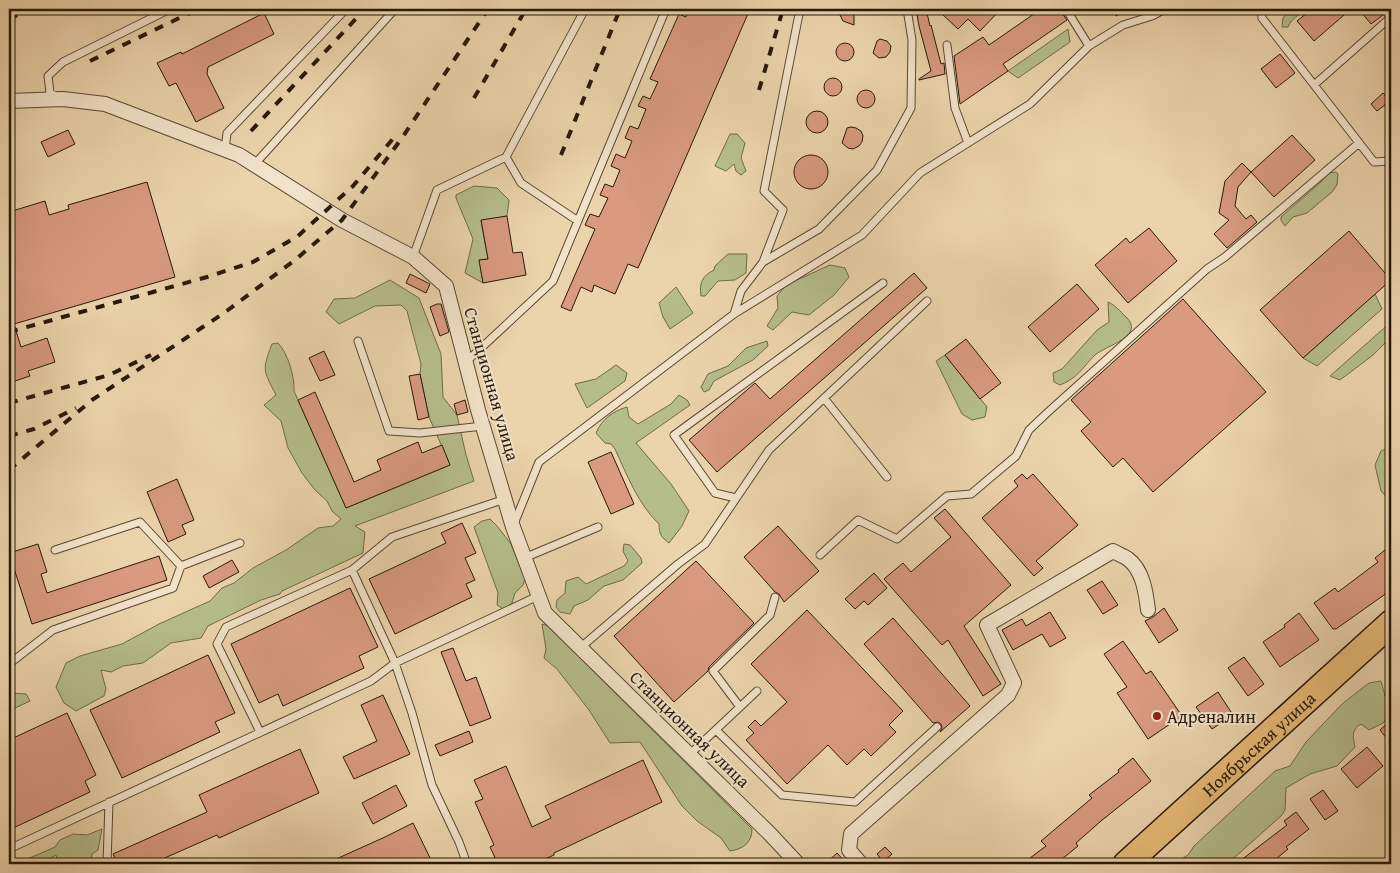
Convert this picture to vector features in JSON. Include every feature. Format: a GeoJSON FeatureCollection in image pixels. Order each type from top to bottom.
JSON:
{"type":"FeatureCollection","features":[{"type":"Feature","properties":{"kind":"highway","name":"Ноябрьская улица"},"geometry":{"type":"LineString","coordinates":[[1126,864],[1391,622]]}},
{"type":"Feature","properties":{"kind":"street","name":"Станционная улица"},"geometry":{"type":"LineString","coordinates":[[9,101],[63,99],[105,104],[239,155],[342,220],[413,257],[446,286],[483,426],[513,527],[544,613],[798,864]]}},
{"type":"Feature","properties":{"kind":"street"},"geometry":{"type":"LineString","coordinates":[[861,864],[849,850],[851,834],[1008,694],[1014,683],[987,625],[1113,552],[1128,559],[1140,576],[1146,593],[1148,610]]}},
{"type":"Feature","properties":{"kind":"lane"},"geometry":{"type":"LineString","coordinates":[[63,99],[50,93],[48,76],[63,62],[170,9]]}},
{"type":"Feature","properties":{"kind":"lane"},"geometry":{"type":"LineString","coordinates":[[225,150],[227,133],[346,9]]}},
{"type":"Feature","properties":{"kind":"lane"},"geometry":{"type":"LineString","coordinates":[[254,164],[395,9]]}},
{"type":"Feature","properties":{"kind":"lane"},"geometry":{"type":"LineString","coordinates":[[413,257],[437,190],[506,157],[586,9]]}},
{"type":"Feature","properties":{"kind":"lane"},"geometry":{"type":"LineString","coordinates":[[466,362],[553,281],[666,9]]}},
{"type":"Feature","properties":{"kind":"lane"},"geometry":{"type":"LineString","coordinates":[[734,314],[741,291],[763,262],[783,210],[764,191],[800,9]]}},
{"type":"Feature","properties":{"kind":"lane"},"geometry":{"type":"LineString","coordinates":[[763,262],[819,229],[877,170],[911,108],[912,40],[907,9]]}},
{"type":"Feature","properties":{"kind":"lane"},"geometry":{"type":"LineString","coordinates":[[1066,9],[1089,46]]}},
{"type":"Feature","properties":{"kind":"lane"},"geometry":{"type":"LineString","coordinates":[[513,527],[539,462],[734,314],[862,235],[920,173],[1030,104],[1089,46],[1123,24],[1152,16],[1165,9]]}},
{"type":"Feature","properties":{"kind":"lane"},"geometry":{"type":"LineString","coordinates":[[1261,9],[1262,18],[1374,162],[1391,161]]}},
{"type":"Feature","properties":{"kind":"lane"},"geometry":{"type":"LineString","coordinates":[[1314,85],[1391,17]]}},
{"type":"Feature","properties":{"kind":"lane"},"geometry":{"type":"LineString","coordinates":[[946,45],[955,108],[968,143]]}},
{"type":"Feature","properties":{"kind":"lane"},"geometry":{"type":"LineString","coordinates":[[820,555],[858,520],[897,539],[947,496],[971,494],[1016,456],[1029,430],[1207,268],[1225,258],[1359,143]]}},
{"type":"Feature","properties":{"kind":"lane"},"geometry":{"type":"LineString","coordinates":[[506,157],[521,183],[578,221]]}},
{"type":"Feature","properties":{"kind":"lane"},"geometry":{"type":"LineString","coordinates":[[736,498],[715,493],[674,435],[883,283]]}},
{"type":"Feature","properties":{"kind":"lane"},"geometry":{"type":"LineString","coordinates":[[580,648],[678,564],[705,544],[769,450],[927,301]]}},
{"type":"Feature","properties":{"kind":"lane"},"geometry":{"type":"LineString","coordinates":[[358,341],[390,431],[420,433],[483,426]]}},
{"type":"Feature","properties":{"kind":"lane"},"geometry":{"type":"LineString","coordinates":[[824,398],[888,477]]}},
{"type":"Feature","properties":{"kind":"lane"},"geometry":{"type":"LineString","coordinates":[[260,732],[216,644],[226,627],[352,570],[392,537],[505,499]]}},
{"type":"Feature","properties":{"kind":"lane"},"geometry":{"type":"LineString","coordinates":[[55,550],[140,522],[182,566]]}},
{"type":"Feature","properties":{"kind":"lane"},"geometry":{"type":"LineString","coordinates":[[524,558],[598,527]]}},
{"type":"Feature","properties":{"kind":"lane"},"geometry":{"type":"LineString","coordinates":[[9,664],[53,630],[172,588],[182,566],[240,542]]}},
{"type":"Feature","properties":{"kind":"lane"},"geometry":{"type":"LineString","coordinates":[[352,570],[395,662],[412,713],[432,785],[459,842],[467,864]]}},
{"type":"Feature","properties":{"kind":"lane"},"geometry":{"type":"LineString","coordinates":[[9,849],[371,681],[395,662],[538,596]]}},
{"type":"Feature","properties":{"kind":"lane"},"geometry":{"type":"LineString","coordinates":[[740,707],[713,671],[770,615],[775,597]]}},
{"type":"Feature","properties":{"kind":"lane"},"geometry":{"type":"LineString","coordinates":[[689,755],[757,691]]}},
{"type":"Feature","properties":{"kind":"lane"},"geometry":{"type":"LineString","coordinates":[[716,730],[782,795],[855,802],[937,727]]}},
{"type":"Feature","properties":{"kind":"lane"},"geometry":{"type":"LineString","coordinates":[[107,864],[109,802]]}},
{"type":"Feature","properties":{"kind":"path"},"geometry":{"type":"LineString","coordinates":[[1390,453],[1391,439]]}},
{"type":"Feature","properties":{"kind":"green space"},"geometry":{"type":"Polygon","coordinates":[[[1291,9],[1303,9],[1291,21],[1288,27],[1282,27],[1283,18],[1291,9]]]}},
{"type":"Feature","properties":{"kind":"green space"},"geometry":{"type":"Polygon","coordinates":[[[1068,29],[1070,42],[1018,78],[1008,71],[1068,29]]]}},
{"type":"Feature","properties":{"kind":"green space"},"geometry":{"type":"Polygon","coordinates":[[[730,134],[737,134],[745,143],[741,158],[746,171],[741,175],[736,171],[734,164],[726,171],[715,166],[730,134]]]}},
{"type":"Feature","properties":{"kind":"green space"},"geometry":{"type":"Polygon","coordinates":[[[1336,172],[1338,174],[1337,185],[1332,192],[1307,213],[1293,217],[1285,226],[1281,217],[1321,182],[1328,173],[1336,172]]]}},
{"type":"Feature","properties":{"kind":"green space"},"geometry":{"type":"Polygon","coordinates":[[[474,186],[497,188],[509,200],[507,216],[481,221],[488,259],[479,260],[483,283],[465,273],[473,239],[456,198],[456,195],[474,186]]]}},
{"type":"Feature","properties":{"kind":"green space"},"geometry":{"type":"Polygon","coordinates":[[[728,254],[747,254],[746,273],[735,280],[718,281],[705,296],[701,296],[700,287],[704,277],[714,270],[715,266],[728,254]]]}},
{"type":"Feature","properties":{"kind":"green space"},"geometry":{"type":"Polygon","coordinates":[[[830,265],[845,268],[849,277],[834,295],[809,315],[792,312],[773,330],[767,326],[778,308],[777,296],[786,285],[830,265]]]}},
{"type":"Feature","properties":{"kind":"green space"},"geometry":{"type":"Polygon","coordinates":[[[390,280],[419,298],[441,354],[443,397],[457,415],[474,481],[355,526],[365,532],[363,553],[282,591],[280,594],[261,600],[208,626],[201,638],[171,643],[143,663],[123,666],[111,672],[101,670],[106,689],[104,696],[76,711],[64,703],[56,687],[66,663],[80,656],[122,644],[159,624],[210,601],[222,588],[234,583],[253,568],[286,550],[318,528],[333,526],[341,519],[332,511],[327,501],[315,490],[302,473],[288,448],[281,421],[264,405],[276,395],[265,370],[272,344],[278,343],[288,359],[294,391],[346,508],[450,465],[429,417],[420,374],[421,364],[407,311],[401,305],[375,306],[339,324],[326,312],[334,299],[355,298],[390,280]]]}},
{"type":"Feature","properties":{"kind":"green space"},"geometry":{"type":"Polygon","coordinates":[[[676,287],[693,313],[670,329],[663,317],[659,303],[676,287]]]}},
{"type":"Feature","properties":{"kind":"green space"},"geometry":{"type":"Polygon","coordinates":[[[1375,294],[1382,309],[1317,366],[1303,358],[1375,294]]]}},
{"type":"Feature","properties":{"kind":"green space"},"geometry":{"type":"Polygon","coordinates":[[[1108,302],[1120,310],[1131,324],[1131,330],[1128,335],[1095,355],[1071,379],[1060,385],[1054,382],[1053,373],[1062,369],[1097,330],[1109,322],[1108,302]]]}},
{"type":"Feature","properties":{"kind":"green space"},"geometry":{"type":"Polygon","coordinates":[[[1391,322],[1391,337],[1373,355],[1340,380],[1330,376],[1391,322]]]}},
{"type":"Feature","properties":{"kind":"green space"},"geometry":{"type":"Polygon","coordinates":[[[767,341],[768,346],[753,360],[714,381],[709,390],[704,392],[701,387],[708,374],[728,366],[746,348],[767,341]]]}},
{"type":"Feature","properties":{"kind":"green space"},"geometry":{"type":"Polygon","coordinates":[[[945,355],[987,407],[985,417],[972,420],[962,414],[936,361],[945,355]]]}},
{"type":"Feature","properties":{"kind":"green space"},"geometry":{"type":"Polygon","coordinates":[[[616,365],[627,373],[625,381],[587,408],[575,384],[596,379],[616,365]]]}},
{"type":"Feature","properties":{"kind":"green space"},"geometry":{"type":"Polygon","coordinates":[[[679,395],[687,400],[690,405],[636,443],[671,484],[689,511],[682,526],[669,543],[661,535],[659,524],[639,498],[615,449],[611,444],[605,443],[596,433],[608,416],[617,411],[627,407],[629,417],[638,424],[671,404],[679,395]]]}},
{"type":"Feature","properties":{"kind":"green space"},"geometry":{"type":"Polygon","coordinates":[[[1388,448],[1391,449],[1391,502],[1381,491],[1375,465],[1381,451],[1388,448]]]}},
{"type":"Feature","properties":{"kind":"green space"},"geometry":{"type":"Polygon","coordinates":[[[490,519],[511,544],[525,579],[523,585],[515,593],[511,606],[503,609],[497,605],[498,593],[474,527],[482,521],[490,519]]]}},
{"type":"Feature","properties":{"kind":"green space"},"geometry":{"type":"Polygon","coordinates":[[[624,544],[630,545],[641,558],[642,563],[623,580],[604,586],[588,600],[574,606],[570,614],[560,612],[556,607],[557,600],[565,593],[566,581],[578,577],[586,584],[624,566],[628,561],[623,551],[624,544]]]}},
{"type":"Feature","properties":{"kind":"green space"},"geometry":{"type":"Polygon","coordinates":[[[542,624],[548,626],[752,829],[752,834],[746,844],[739,849],[730,851],[721,838],[697,821],[682,806],[640,742],[610,743],[589,710],[557,669],[544,658],[546,649],[542,624]]]}},
{"type":"Feature","properties":{"kind":"green space"},"geometry":{"type":"Polygon","coordinates":[[[1381,681],[1390,714],[1383,723],[1369,730],[1361,724],[1358,726],[1354,731],[1353,737],[1355,747],[1337,766],[1310,774],[1286,788],[1285,810],[1282,815],[1235,857],[1223,864],[1174,864],[1188,855],[1194,846],[1275,771],[1290,766],[1306,742],[1342,704],[1369,683],[1381,681]]]}},
{"type":"Feature","properties":{"kind":"green space"},"geometry":{"type":"Polygon","coordinates":[[[9,694],[26,694],[30,701],[9,711],[9,694]]]}},
{"type":"Feature","properties":{"kind":"green space"},"geometry":{"type":"Polygon","coordinates":[[[102,829],[98,850],[92,854],[91,864],[58,864],[56,855],[36,864],[23,861],[55,847],[60,840],[73,834],[87,835],[102,829]]]}},
{"type":"Feature","properties":{"kind":"building"},"geometry":{"type":"Polygon","coordinates":[[[689,9],[750,9],[638,268],[628,264],[615,294],[594,285],[592,292],[581,287],[571,311],[561,307],[595,229],[585,225],[590,214],[599,217],[608,198],[600,195],[605,184],[613,187],[620,170],[611,166],[616,154],[625,158],[632,141],[625,138],[630,126],[638,129],[646,109],[638,106],[643,96],[650,99],[658,82],[650,79],[679,14],[686,17],[689,9]]]}},
{"type":"Feature","properties":{"kind":"building"},"geometry":{"type":"Polygon","coordinates":[[[837,9],[854,9],[854,25],[843,21],[837,9]]]}},
{"type":"Feature","properties":{"kind":"building"},"geometry":{"type":"Polygon","coordinates":[[[916,9],[926,9],[941,64],[944,63],[945,74],[919,80],[931,71],[916,9]]]}},
{"type":"Feature","properties":{"kind":"building"},"geometry":{"type":"Polygon","coordinates":[[[946,9],[1001,9],[980,31],[968,19],[958,29],[941,13],[946,9]]]}},
{"type":"Feature","properties":{"kind":"building"},"geometry":{"type":"Polygon","coordinates":[[[1041,9],[1059,9],[1067,20],[1003,64],[1008,71],[960,104],[954,56],[983,37],[989,45],[1041,9]]]}},
{"type":"Feature","properties":{"kind":"building"},"geometry":{"type":"Polygon","coordinates":[[[1312,9],[1351,9],[1314,41],[1297,21],[1312,9]]]}},
{"type":"Feature","properties":{"kind":"building"},"geometry":{"type":"Polygon","coordinates":[[[1368,9],[1391,9],[1371,24],[1362,13],[1368,9]]]}},
{"type":"Feature","properties":{"kind":"building"},"geometry":{"type":"Polygon","coordinates":[[[264,13],[274,34],[208,67],[207,74],[224,108],[196,122],[176,83],[169,86],[157,63],[181,52],[182,54],[264,13]]]}},
{"type":"Feature","properties":{"kind":"building"},"geometry":{"type":"Polygon","coordinates":[[[880,39],[887,41],[891,46],[890,52],[886,57],[879,58],[873,53],[877,41],[880,39]]]}},
{"type":"Feature","properties":{"kind":"building"},"geometry":{"type":"Polygon","coordinates":[[[845,43],[851,46],[854,52],[851,58],[845,61],[839,58],[836,52],[839,46],[845,43]]]}},
{"type":"Feature","properties":{"kind":"building"},"geometry":{"type":"Polygon","coordinates":[[[1280,54],[1295,73],[1276,88],[1261,69],[1280,54]]]}},
{"type":"Feature","properties":{"kind":"building"},"geometry":{"type":"Polygon","coordinates":[[[833,78],[839,81],[842,87],[839,93],[833,96],[827,93],[824,87],[827,81],[833,78]]]}},
{"type":"Feature","properties":{"kind":"building"},"geometry":{"type":"Polygon","coordinates":[[[866,90],[872,93],[875,99],[872,105],[866,108],[860,105],[857,99],[860,93],[866,90]]]}},
{"type":"Feature","properties":{"kind":"building"},"geometry":{"type":"Polygon","coordinates":[[[1383,93],[1390,101],[1377,111],[1371,104],[1383,93]]]}},
{"type":"Feature","properties":{"kind":"building"},"geometry":{"type":"Polygon","coordinates":[[[817,111],[825,114],[828,122],[825,130],[817,133],[809,130],[806,122],[809,114],[817,111]]]}},
{"type":"Feature","properties":{"kind":"building"},"geometry":{"type":"Polygon","coordinates":[[[851,127],[861,131],[863,136],[859,146],[853,149],[848,148],[842,143],[847,128],[851,127]]]}},
{"type":"Feature","properties":{"kind":"building"},"geometry":{"type":"Polygon","coordinates":[[[68,130],[75,144],[48,157],[41,142],[68,130]]]}},
{"type":"Feature","properties":{"kind":"building"},"geometry":{"type":"Polygon","coordinates":[[[1292,135],[1315,160],[1274,197],[1251,172],[1292,135]]]}},
{"type":"Feature","properties":{"kind":"building"},"geometry":{"type":"Polygon","coordinates":[[[811,155],[818,156],[823,160],[827,165],[827,179],[823,184],[818,188],[811,189],[804,188],[799,184],[795,179],[794,172],[795,165],[799,160],[804,156],[811,155]]]}},
{"type":"Feature","properties":{"kind":"building"},"geometry":{"type":"Polygon","coordinates":[[[1242,163],[1251,172],[1238,187],[1235,206],[1246,219],[1251,215],[1257,222],[1227,248],[1214,234],[1229,220],[1219,213],[1225,181],[1242,163]]]}},
{"type":"Feature","properties":{"kind":"building"},"geometry":{"type":"Polygon","coordinates":[[[147,182],[175,277],[14,324],[21,347],[47,338],[55,362],[28,371],[30,376],[9,383],[9,212],[45,201],[49,215],[69,209],[68,205],[147,182]]]}},
{"type":"Feature","properties":{"kind":"building"},"geometry":{"type":"Polygon","coordinates":[[[507,216],[513,253],[522,252],[526,275],[483,283],[479,260],[488,259],[481,220],[507,216]]]}},
{"type":"Feature","properties":{"kind":"building"},"geometry":{"type":"Polygon","coordinates":[[[1149,228],[1177,261],[1128,303],[1095,265],[1126,238],[1130,243],[1149,228]]]}},
{"type":"Feature","properties":{"kind":"building"},"geometry":{"type":"Polygon","coordinates":[[[1349,231],[1391,280],[1303,358],[1260,310],[1349,231]]]}},
{"type":"Feature","properties":{"kind":"building"},"geometry":{"type":"Polygon","coordinates":[[[914,273],[927,288],[717,472],[689,440],[755,383],[770,399],[914,273]]]}},
{"type":"Feature","properties":{"kind":"building"},"geometry":{"type":"Polygon","coordinates":[[[410,274],[430,284],[426,293],[406,283],[410,274]]]}},
{"type":"Feature","properties":{"kind":"building"},"geometry":{"type":"Polygon","coordinates":[[[1077,284],[1099,309],[1050,352],[1028,327],[1077,284]]]}},
{"type":"Feature","properties":{"kind":"building"},"geometry":{"type":"Polygon","coordinates":[[[1183,299],[1266,392],[1153,492],[1123,458],[1113,467],[1081,431],[1091,422],[1071,400],[1183,299]]]}},
{"type":"Feature","properties":{"kind":"building"},"geometry":{"type":"Polygon","coordinates":[[[441,304],[449,332],[440,336],[430,307],[441,304]]]}},
{"type":"Feature","properties":{"kind":"building"},"geometry":{"type":"Polygon","coordinates":[[[966,339],[1001,383],[980,399],[945,355],[966,339]]]}},
{"type":"Feature","properties":{"kind":"building"},"geometry":{"type":"Polygon","coordinates":[[[324,351],[335,375],[320,381],[309,358],[324,351]]]}},
{"type":"Feature","properties":{"kind":"building"},"geometry":{"type":"Polygon","coordinates":[[[420,374],[429,417],[418,420],[409,376],[420,374]]]}},
{"type":"Feature","properties":{"kind":"building"},"geometry":{"type":"Polygon","coordinates":[[[315,392],[354,482],[381,470],[377,460],[418,442],[422,453],[442,445],[450,465],[346,508],[298,400],[315,392]]]}},
{"type":"Feature","properties":{"kind":"building"},"geometry":{"type":"Polygon","coordinates":[[[465,400],[468,412],[457,415],[454,404],[465,400]]]}},
{"type":"Feature","properties":{"kind":"building"},"geometry":{"type":"Polygon","coordinates":[[[611,452],[634,504],[611,514],[588,462],[611,452]]]}},
{"type":"Feature","properties":{"kind":"building"},"geometry":{"type":"Polygon","coordinates":[[[1022,474],[1027,479],[1033,474],[1078,525],[1036,561],[1043,568],[1034,576],[982,518],[1018,486],[1014,481],[1022,474]]]}},
{"type":"Feature","properties":{"kind":"building"},"geometry":{"type":"Polygon","coordinates":[[[177,479],[194,520],[182,525],[186,534],[168,542],[147,492],[177,479]]]}},
{"type":"Feature","properties":{"kind":"building"},"geometry":{"type":"Polygon","coordinates":[[[945,509],[1011,585],[964,626],[1001,684],[983,696],[948,640],[942,645],[884,579],[903,563],[911,572],[951,537],[934,518],[945,509]]]}},
{"type":"Feature","properties":{"kind":"building"},"geometry":{"type":"Polygon","coordinates":[[[462,523],[476,553],[465,558],[475,580],[466,584],[472,597],[395,634],[369,579],[446,543],[441,533],[462,523]]]}},
{"type":"Feature","properties":{"kind":"building"},"geometry":{"type":"Polygon","coordinates":[[[778,526],[819,571],[784,602],[779,594],[775,592],[744,557],[778,526]]]}},
{"type":"Feature","properties":{"kind":"building"},"geometry":{"type":"Polygon","coordinates":[[[38,544],[47,572],[41,574],[47,593],[159,556],[167,580],[32,624],[9,553],[38,544]]]}},
{"type":"Feature","properties":{"kind":"building"},"geometry":{"type":"Polygon","coordinates":[[[1391,545],[1391,590],[1336,629],[1333,629],[1314,603],[1335,588],[1338,592],[1378,562],[1375,558],[1391,545]]]}},
{"type":"Feature","properties":{"kind":"building"},"geometry":{"type":"Polygon","coordinates":[[[232,560],[239,572],[209,588],[203,576],[232,560]]]}},
{"type":"Feature","properties":{"kind":"building"},"geometry":{"type":"Polygon","coordinates":[[[696,561],[754,623],[709,667],[708,671],[674,702],[614,636],[696,561]]]}},
{"type":"Feature","properties":{"kind":"building"},"geometry":{"type":"Polygon","coordinates":[[[874,573],[887,588],[868,605],[864,601],[855,609],[845,599],[874,573]]]}},
{"type":"Feature","properties":{"kind":"building"},"geometry":{"type":"Polygon","coordinates":[[[1102,581],[1118,605],[1103,614],[1087,590],[1102,581]]]}},
{"type":"Feature","properties":{"kind":"building"},"geometry":{"type":"Polygon","coordinates":[[[350,588],[378,647],[359,656],[364,668],[283,706],[278,694],[259,703],[231,644],[350,588]]]}},
{"type":"Feature","properties":{"kind":"building"},"geometry":{"type":"Polygon","coordinates":[[[1164,608],[1178,630],[1159,643],[1145,621],[1164,608]]]}},
{"type":"Feature","properties":{"kind":"building"},"geometry":{"type":"Polygon","coordinates":[[[807,610],[903,711],[889,725],[896,732],[871,756],[864,749],[847,765],[828,745],[787,784],[746,740],[754,733],[748,727],[755,720],[761,726],[787,702],[751,664],[807,610]]]}},
{"type":"Feature","properties":{"kind":"building"},"geometry":{"type":"Polygon","coordinates":[[[1050,612],[1066,638],[1050,647],[1042,634],[1013,650],[1002,630],[1022,619],[1026,626],[1050,612]]]}},
{"type":"Feature","properties":{"kind":"building"},"geometry":{"type":"Polygon","coordinates":[[[1299,613],[1319,640],[1280,667],[1263,642],[1285,627],[1284,625],[1299,613]]]}},
{"type":"Feature","properties":{"kind":"building"},"geometry":{"type":"Polygon","coordinates":[[[893,618],[970,706],[940,732],[941,724],[938,722],[933,723],[864,644],[893,618]]]}},
{"type":"Feature","properties":{"kind":"building"},"geometry":{"type":"Polygon","coordinates":[[[1123,641],[1146,674],[1151,671],[1182,716],[1148,739],[1117,693],[1127,687],[1104,654],[1123,641]]]}},
{"type":"Feature","properties":{"kind":"building"},"geometry":{"type":"Polygon","coordinates":[[[453,648],[466,681],[476,677],[491,718],[470,726],[441,652],[453,648]]]}},
{"type":"Feature","properties":{"kind":"building"},"geometry":{"type":"Polygon","coordinates":[[[208,655],[235,713],[215,722],[220,732],[122,778],[90,710],[208,655]]]}},
{"type":"Feature","properties":{"kind":"building"},"geometry":{"type":"Polygon","coordinates":[[[1244,657],[1264,684],[1248,696],[1228,668],[1244,657]]]}},
{"type":"Feature","properties":{"kind":"building"},"geometry":{"type":"Polygon","coordinates":[[[1218,692],[1233,715],[1212,729],[1196,707],[1218,692]]]}},
{"type":"Feature","properties":{"kind":"building"},"geometry":{"type":"Polygon","coordinates":[[[383,695],[410,754],[354,779],[343,757],[377,741],[361,705],[383,695]]]}},
{"type":"Feature","properties":{"kind":"building"},"geometry":{"type":"Polygon","coordinates":[[[67,713],[96,775],[85,781],[90,792],[9,830],[9,740],[67,713]]]}},
{"type":"Feature","properties":{"kind":"building"},"geometry":{"type":"Polygon","coordinates":[[[1391,720],[1391,744],[1380,730],[1391,720]]]}},
{"type":"Feature","properties":{"kind":"building"},"geometry":{"type":"Polygon","coordinates":[[[469,731],[473,742],[440,756],[435,745],[469,731]]]}},
{"type":"Feature","properties":{"kind":"building"},"geometry":{"type":"Polygon","coordinates":[[[1367,747],[1383,766],[1357,788],[1341,769],[1367,747]]]}},
{"type":"Feature","properties":{"kind":"building"},"geometry":{"type":"Polygon","coordinates":[[[300,749],[319,793],[219,838],[217,835],[151,864],[118,864],[113,854],[207,812],[199,795],[300,749]]]}},
{"type":"Feature","properties":{"kind":"building"},"geometry":{"type":"Polygon","coordinates":[[[1133,758],[1151,781],[1101,821],[1076,843],[1078,846],[1056,864],[1022,864],[1046,846],[1041,841],[1092,798],[1089,795],[1119,772],[1118,770],[1133,758]]]}},
{"type":"Feature","properties":{"kind":"building"},"geometry":{"type":"Polygon","coordinates":[[[643,760],[662,802],[534,864],[498,864],[490,847],[494,845],[475,802],[483,799],[474,780],[506,766],[532,827],[551,818],[545,806],[643,760]]]}},
{"type":"Feature","properties":{"kind":"building"},"geometry":{"type":"Polygon","coordinates":[[[396,785],[407,806],[373,824],[362,803],[396,785]]]}},
{"type":"Feature","properties":{"kind":"building"},"geometry":{"type":"Polygon","coordinates":[[[1323,790],[1338,811],[1325,820],[1310,799],[1323,790]]]}},
{"type":"Feature","properties":{"kind":"building"},"geometry":{"type":"Polygon","coordinates":[[[1296,812],[1309,829],[1286,847],[1288,849],[1270,864],[1236,864],[1287,825],[1284,821],[1296,812]]]}},
{"type":"Feature","properties":{"kind":"building"},"geometry":{"type":"Polygon","coordinates":[[[413,823],[433,864],[325,864],[385,837],[413,823]]]}},
{"type":"Feature","properties":{"kind":"building"},"geometry":{"type":"Polygon","coordinates":[[[885,847],[892,854],[883,862],[877,854],[885,847]]]}},
{"type":"Feature","properties":{"kind":"building"},"geometry":{"type":"Polygon","coordinates":[[[837,853],[847,864],[825,864],[837,853]]]}},
{"type":"Feature","properties":{"kind":"railway"},"geometry":{"type":"LineString","coordinates":[[9,19],[30,9]]}},
{"type":"Feature","properties":{"kind":"railway"},"geometry":{"type":"LineString","coordinates":[[90,61],[198,9]]}},
{"type":"Feature","properties":{"kind":"railway"},"geometry":{"type":"LineString","coordinates":[[251,131],[365,9]]}},
{"type":"Feature","properties":{"kind":"railway"},"geometry":{"type":"LineString","coordinates":[[9,470],[92,400],[224,313],[295,260],[342,220],[402,138],[488,9]]}},
{"type":"Feature","properties":{"kind":"railway"},"geometry":{"type":"LineString","coordinates":[[474,98],[526,9]]}},
{"type":"Feature","properties":{"kind":"railway"},"geometry":{"type":"LineString","coordinates":[[561,155],[620,9]]}},
{"type":"Feature","properties":{"kind":"railway"},"geometry":{"type":"LineString","coordinates":[[759,90],[783,9]]}},
{"type":"Feature","properties":{"kind":"railway"},"geometry":{"type":"LineString","coordinates":[[9,332],[207,277],[253,262],[298,236],[353,186],[397,134]]}},
{"type":"Feature","properties":{"kind":"railway"},"geometry":{"type":"LineString","coordinates":[[9,403],[109,375],[151,355]]}},
{"type":"Feature","properties":{"kind":"railway"},"geometry":{"type":"LineString","coordinates":[[9,436],[34,429],[76,408]]}},
{"type":"Feature","properties":{"kind":"place","name":"Адреналин"},"geometry":{"type":"Point","coordinates":[1157,716]}}]}
